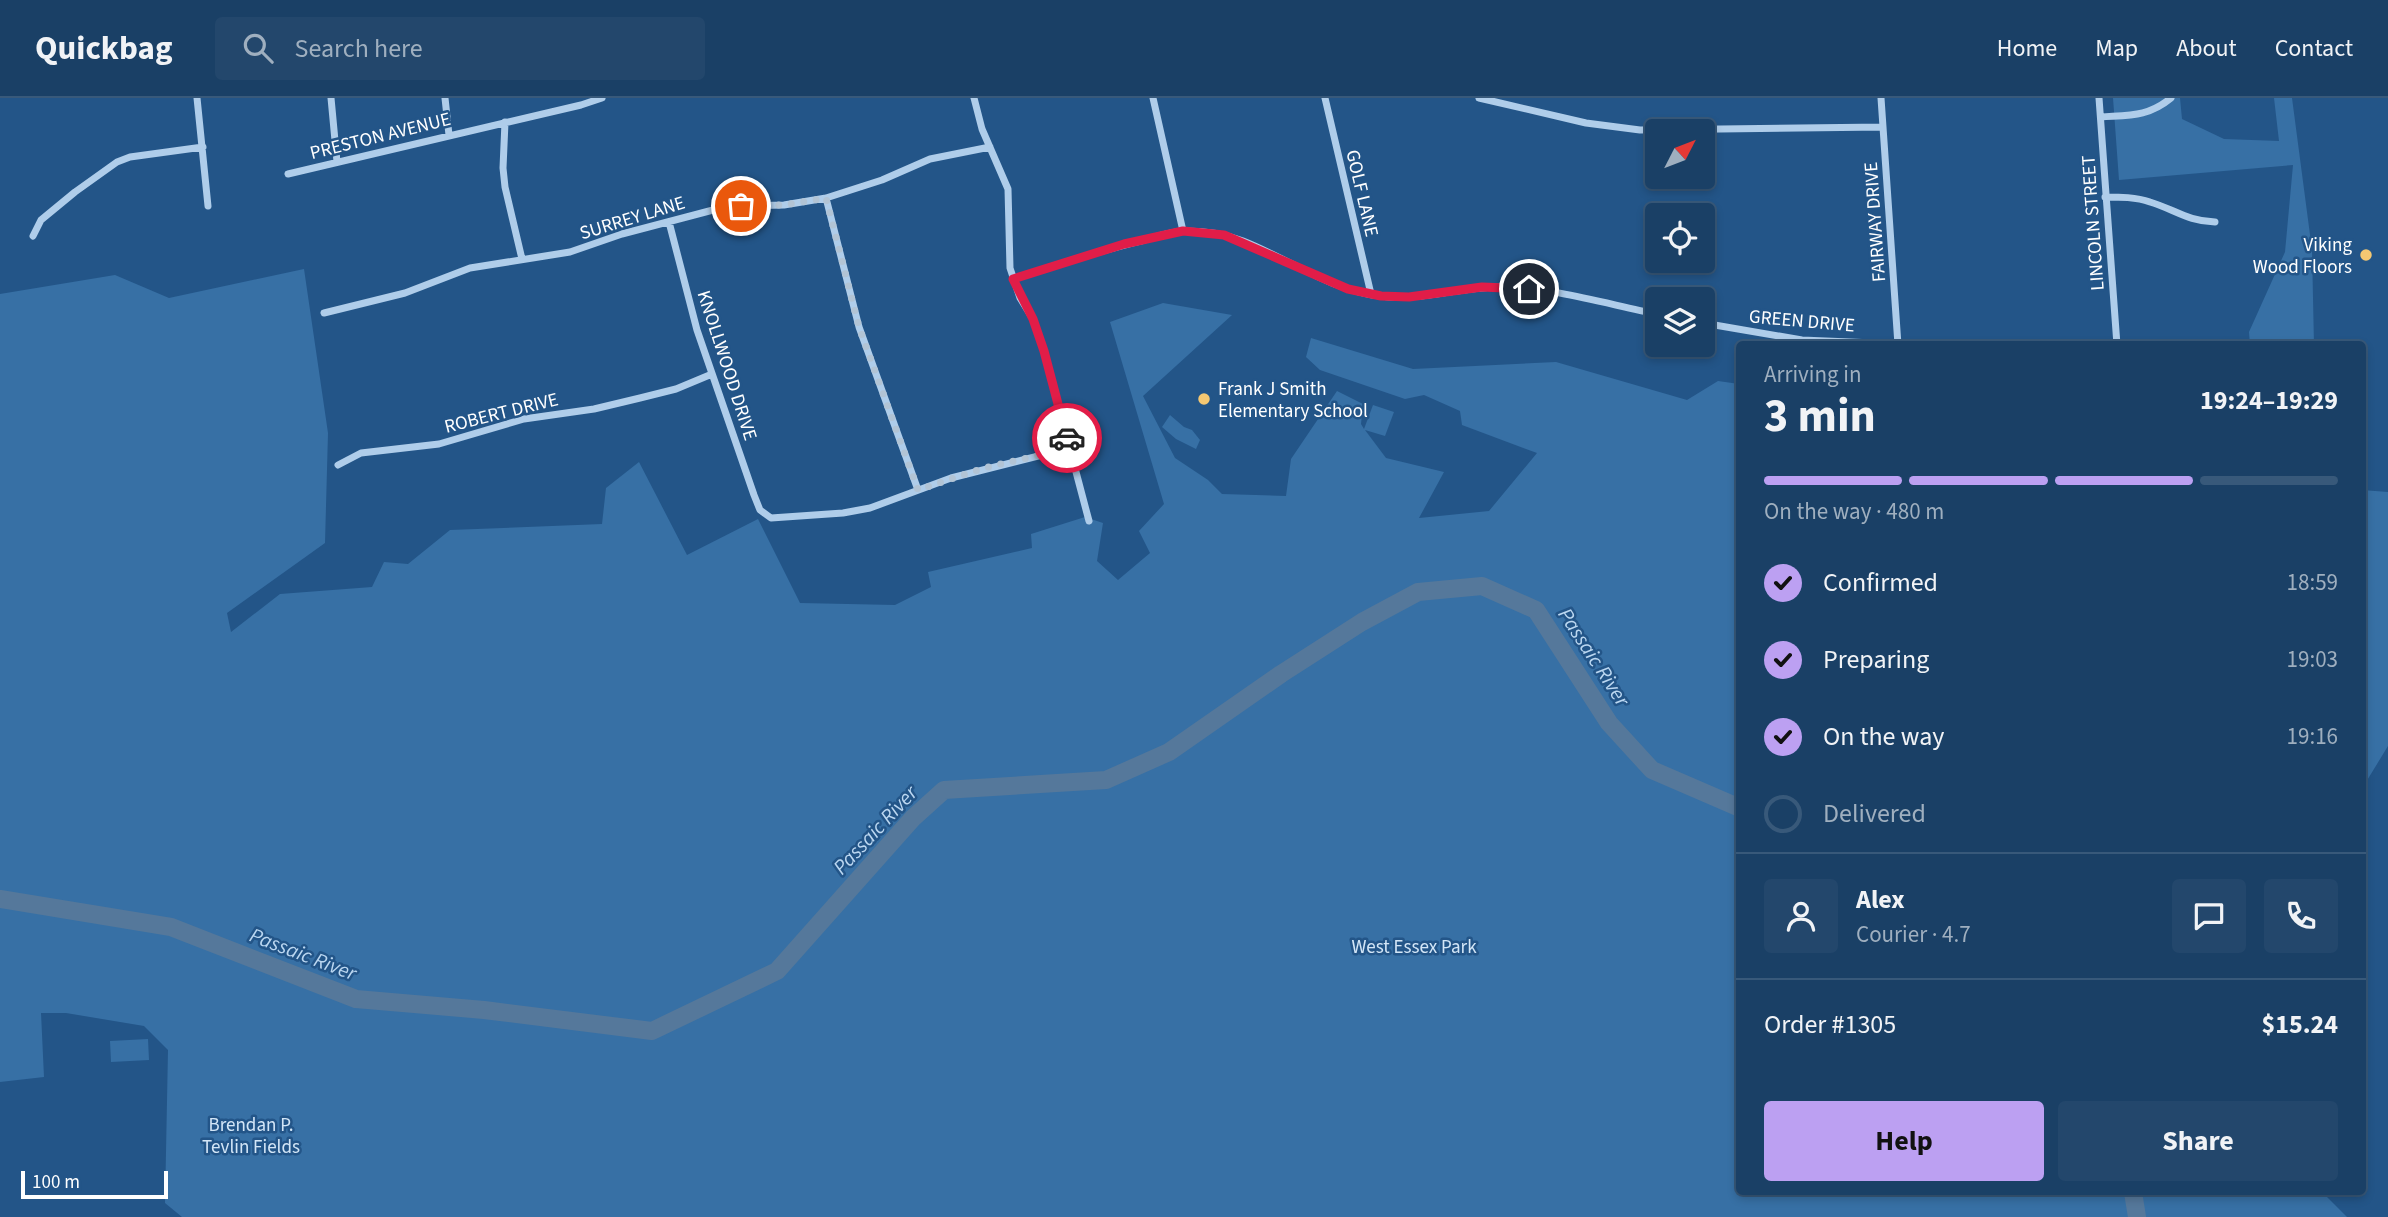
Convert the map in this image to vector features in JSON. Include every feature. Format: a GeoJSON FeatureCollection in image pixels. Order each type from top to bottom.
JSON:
{"type":"FeatureCollection","features":[{"type":"Feature","properties":{"kind":"street"},"geometry":{"type":"LineString","coordinates":[[197,98],[208,206]]}},
{"type":"Feature","properties":{"kind":"street"},"geometry":{"type":"LineString","coordinates":[[331,98],[337,162]]}},
{"type":"Feature","properties":{"kind":"street"},"geometry":{"type":"LineString","coordinates":[[445,98],[449,135]]}},
{"type":"Feature","properties":{"kind":"street","name":"PRESTON AVENUE"},"geometry":{"type":"LineString","coordinates":[[288,174],[602,98]]}},
{"type":"Feature","properties":{"kind":"street"},"geometry":{"type":"LineString","coordinates":[[974,98],[982,129],[1008,189],[1008,249],[1013,279],[1033,319],[1044,351],[1089,521]]}},
{"type":"Feature","properties":{"kind":"street"},"geometry":{"type":"LineString","coordinates":[[1153,98],[1183,231]]}},
{"type":"Feature","properties":{"kind":"street","name":"GOLF LANE"},"geometry":{"type":"LineString","coordinates":[[1325,98],[1371,294]]}},
{"type":"Feature","properties":{"kind":"street"},"geometry":{"type":"LineString","coordinates":[[1479,98],[1586,123],[1640,130],[1883,127]]}},
{"type":"Feature","properties":{"kind":"street","name":"FAIRWAY DRIVE"},"geometry":{"type":"LineString","coordinates":[[1881,98],[1898,341]]}},
{"type":"Feature","properties":{"kind":"street","name":"LINCOLN STREET"},"geometry":{"type":"LineString","coordinates":[[2099,98],[2117,341]]}},
{"type":"Feature","properties":{"kind":"street"},"geometry":{"type":"LineString","coordinates":[[2101,117],[2145,114],[2159,108],[2171,98]]}},
{"type":"Feature","properties":{"kind":"street"},"geometry":{"type":"LineString","coordinates":[[505,122],[505,187],[522,259]]}},
{"type":"Feature","properties":{"kind":"street"},"geometry":{"type":"LineString","coordinates":[[33,236],[41,220],[117,162],[130,157],[202,147]]}},
{"type":"Feature","properties":{"kind":"street","name":"SURREY LANE"},"geometry":{"type":"LineString","coordinates":[[324,313],[405,293],[470,268],[570,252],[622,234],[713,210],[784,205],[826,198],[882,180],[930,159],[990,147]]}},
{"type":"Feature","properties":{"kind":"street"},"geometry":{"type":"LineString","coordinates":[[2105,197],[2132,197],[2195,221],[2215,222]]}},
{"type":"Feature","properties":{"kind":"street"},"geometry":{"type":"LineString","coordinates":[[826,198],[859,327],[918,490],[984,468],[1070,448]]}},
{"type":"Feature","properties":{"kind":"street","name":"KNOLLWOOD DRIVE"},"geometry":{"type":"LineString","coordinates":[[669,222],[697,330],[760,510],[771,518],[843,513],[870,508],[918,490]]}},
{"type":"Feature","properties":{"kind":"street"},"geometry":{"type":"LineString","coordinates":[[1013,279],[1124,244],[1183,231],[1224,235],[1315,276],[1348,289],[1371,294],[1409,297],[1482,287],[1507,287],[1645,312]]}},
{"type":"Feature","properties":{"kind":"street","name":"GREEN DRIVE"},"geometry":{"type":"LineString","coordinates":[[1715,325],[1802,340],[1826,341]]}},
{"type":"Feature","properties":{"kind":"street","name":"ROBERT DRIVE"},"geometry":{"type":"LineString","coordinates":[[338,465],[361,453],[439,444],[524,419],[594,409],[640,398],[676,389],[712,374]]}},
{"type":"Feature","properties":{"kind":"green space"},"geometry":{"type":"Polygon","coordinates":[[[2113,98],[2180,98],[2182,119],[2224,139],[2279,141],[2274,98],[2292,98],[2312,250],[2314,341],[2250,341],[2249,332],[2285,252],[2293,165],[2119,180],[2113,98]]]}},
{"type":"Feature","properties":{"kind":"green space"},"geometry":{"type":"Polygon","coordinates":[[[304,269],[328,433],[325,543],[227,613],[231,632],[280,594],[372,587],[384,562],[408,564],[450,530],[602,524],[606,488],[639,462],[687,555],[758,519],[800,603],[895,605],[931,587],[928,572],[1032,548],[1031,534],[1085,517],[1103,523],[1097,561],[1118,580],[1150,553],[1139,531],[1164,504],[1110,322],[1163,303],[1232,315],[1143,396],[1175,458],[1208,480],[1222,494],[1286,496],[1291,459],[1337,391],[1363,404],[1361,424],[1364,429],[1373,405],[1394,412],[1385,436],[1365,430],[1386,458],[1444,472],[1419,518],[1489,511],[1537,453],[1462,425],[1460,411],[1424,395],[1405,399],[1320,370],[1306,357],[1311,338],[1413,369],[1556,362],[1687,400],[1718,381],[1736,384],[1736,1195],[2325,1195],[2347,1217],[182,1217],[165,1203],[168,1050],[144,1026],[66,1013],[41,1013],[44,1077],[0,1082],[0,294],[115,275],[169,298],[304,269]]]}},
{"type":"Feature","properties":{"kind":"green space"},"geometry":{"type":"Polygon","coordinates":[[[1170,415],[1192,430],[1200,440],[1196,449],[1176,439],[1162,427],[1170,415]]]}},
{"type":"Feature","properties":{"kind":"green space"},"geometry":{"type":"Polygon","coordinates":[[[2366,490],[2388,492],[2388,746],[2366,782],[2366,490]]]}},
{"type":"Feature","properties":{"kind":"green space"},"geometry":{"type":"Polygon","coordinates":[[[148,1039],[149,1060],[111,1062],[110,1041],[148,1039]]]}},
{"type":"Feature","properties":{"kind":"waterway","name":"Passaic River"},"geometry":{"type":"LineString","coordinates":[[0,899],[171,927],[356,999],[484,1010],[652,1031],[777,971],[913,818],[944,790],[1106,780],[1169,752],[1281,674],[1362,622],[1418,592],[1482,586],[1536,610],[1609,723],[1652,770],[1736,806]]}},
{"type":"Feature","properties":{"kind":"waterway","name":"Passaic River"},"geometry":{"type":"LineString","coordinates":[[2133,1195],[2137,1217]]}},
{"type":"Feature","properties":{"kind":"way so far"},"geometry":{"type":"LineString","coordinates":[[741,206],[784,205],[826,198],[859,327],[918,490],[984,468],[1070,448],[1067,438]]}},
{"type":"Feature","properties":{"kind":"place","name":"Viking Wood Floors"},"geometry":{"type":"Point","coordinates":[2366,255]}},
{"type":"Feature","properties":{"kind":"place","name":"Frank J Smith Elementary School"},"geometry":{"type":"Point","coordinates":[1204,399]}},
{"type":"Feature","properties":{"kind":"route"},"geometry":{"type":"LineString","coordinates":[[1067,438],[1044,351],[1033,319],[1020,298],[1013,279],[1124,244],[1183,231],[1224,235],[1348,289],[1381,296],[1409,297],[1482,287],[1529,289]]}},
{"type":"Feature","properties":{"kind":"park label","name":"West Essex Park"},"geometry":{"type":"Point","coordinates":[1414,946]}},
{"type":"Feature","properties":{"kind":"park label","name":"Brendan P. Tevlin Fields"},"geometry":{"type":"Point","coordinates":[251,1135]}}]}
